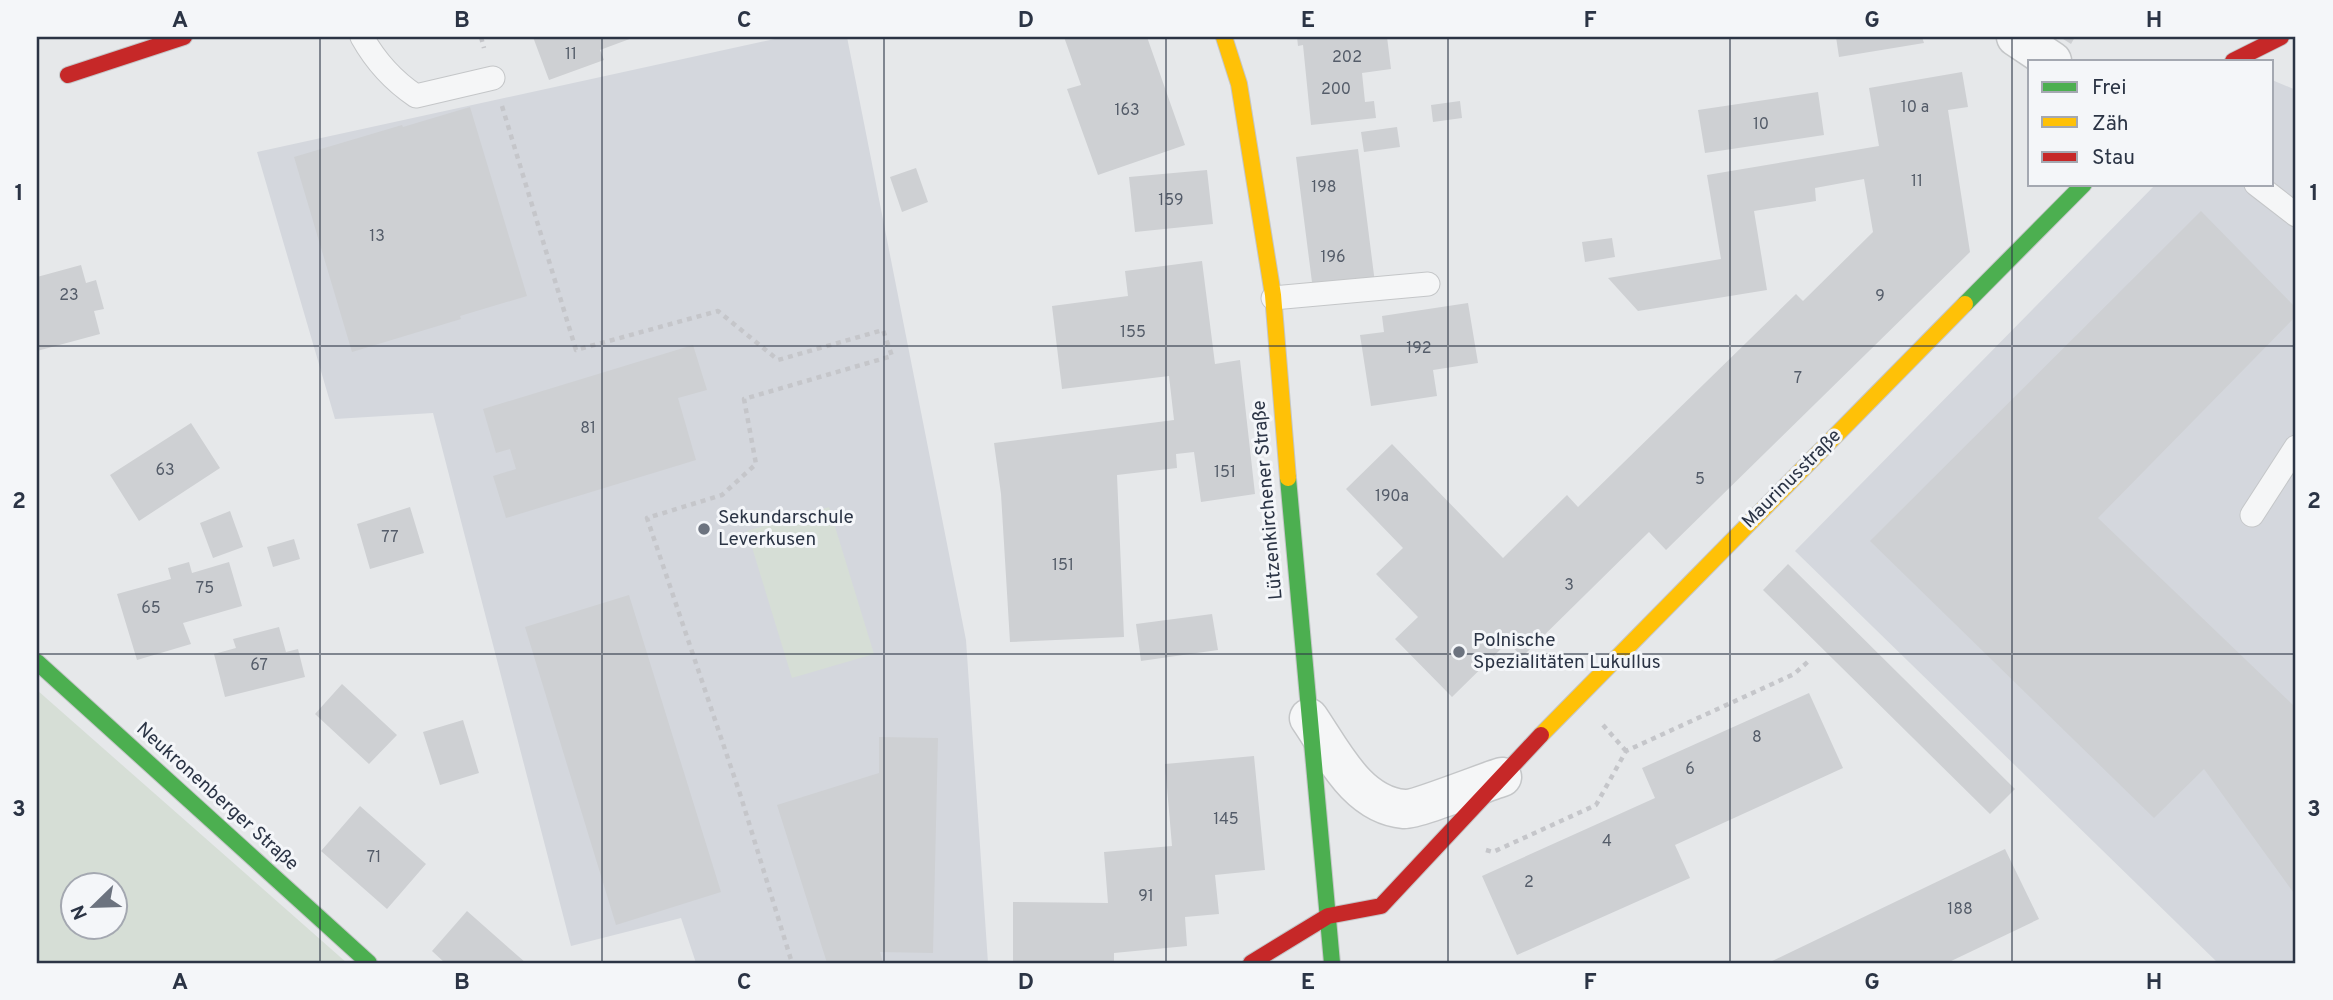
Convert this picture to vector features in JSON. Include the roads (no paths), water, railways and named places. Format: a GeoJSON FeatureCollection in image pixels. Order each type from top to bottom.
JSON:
{"type":"FeatureCollection","features":[{"type":"Feature","properties":{"kind":"street"},"geometry":{"type":"LineString","coordinates":[[68,75],[184,37]]}},
{"type":"Feature","properties":{"kind":"street","name":"Lützenkirchener Straße"},"geometry":{"type":"LineString","coordinates":[[1224,37],[1239,84],[1273,298],[1332,963]]}},
{"type":"Feature","properties":{"kind":"street"},"geometry":{"type":"LineString","coordinates":[[2016,37],[2050,60]]}},
{"type":"Feature","properties":{"kind":"street"},"geometry":{"type":"LineString","coordinates":[[2235,60],[2281,37]]}},
{"type":"Feature","properties":{"kind":"street","name":"Maurinusstraße"},"geometry":{"type":"LineString","coordinates":[[1328,916],[1381,906],[1578,695],[2082,186]]}},
{"type":"Feature","properties":{"kind":"street","name":"Neukronenberger Straße"},"geometry":{"type":"LineString","coordinates":[[37,662],[369,963]]}},
{"type":"Feature","properties":{"kind":"street","name":"Maurinusstraße"},"geometry":{"type":"LineString","coordinates":[[1309,718],[1354,782],[1375,801],[1406,809],[1502,777]]}},
{"type":"Feature","properties":{"kind":"street"},"geometry":{"type":"LineString","coordinates":[[1251,963],[1328,916]]}},
{"type":"Feature","properties":{"kind":"lane"},"geometry":{"type":"LineString","coordinates":[[362,37],[394,81],[416,96],[493,78]]}},
{"type":"Feature","properties":{"kind":"lane"},"geometry":{"type":"LineString","coordinates":[[2259,186],[2296,215]]}},
{"type":"Feature","properties":{"kind":"lane"},"geometry":{"type":"LineString","coordinates":[[1273,298],[1428,284]]}},
{"type":"Feature","properties":{"kind":"lane"},"geometry":{"type":"LineString","coordinates":[[2252,515],[2296,447]]}},
{"type":"Feature","properties":{"kind":"place","name":"Sekundarschule Leverkusen"},"geometry":{"type":"Point","coordinates":[704,529]}},
{"type":"Feature","properties":{"kind":"place","name":"Polnische Spezialitäten Lukullus"},"geometry":{"type":"Point","coordinates":[1459,652]}}]}
